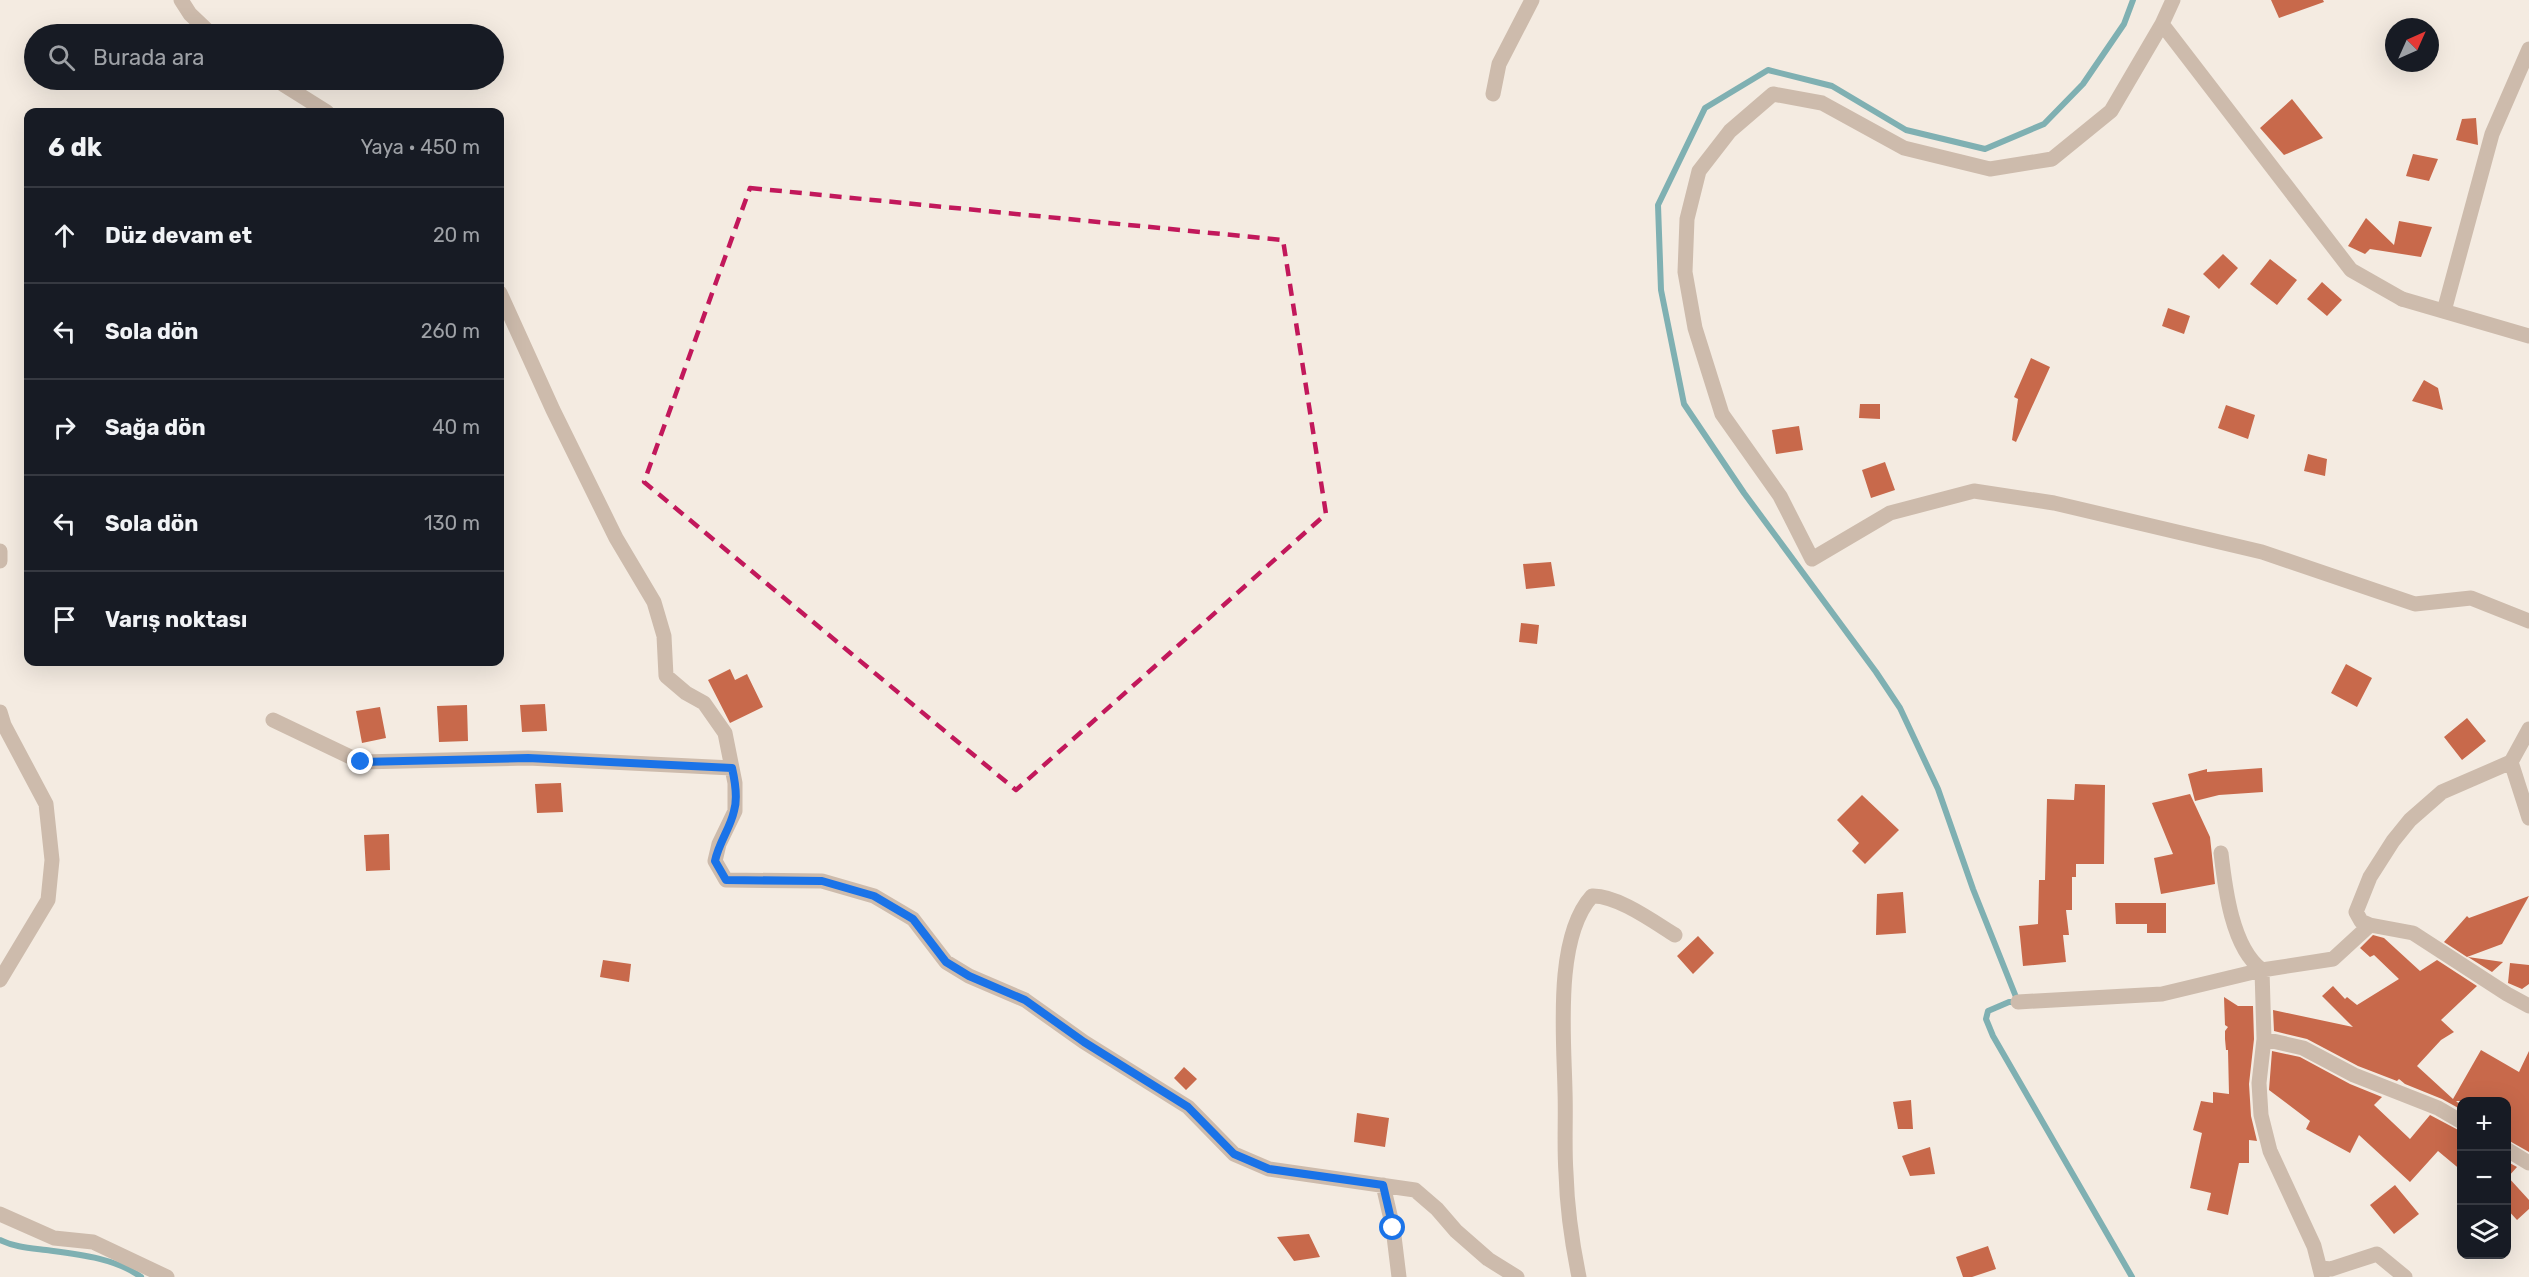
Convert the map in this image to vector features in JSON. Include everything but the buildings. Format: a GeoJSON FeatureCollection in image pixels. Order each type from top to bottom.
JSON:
{"type":"FeatureCollection","features":[{"type":"Feature","properties":{"kind":"street"},"geometry":{"type":"LineString","coordinates":[[181,0],[190,14],[200,24]]}},
{"type":"Feature","properties":{"kind":"street"},"geometry":{"type":"LineString","coordinates":[[1492,94],[1499,64],[1532,0]]}},
{"type":"Feature","properties":{"kind":"street"},"geometry":{"type":"LineString","coordinates":[[2173,0],[2162,24],[2111,111],[2052,159],[1990,169],[1904,148],[1821,103],[1773,94],[1730,131],[1699,171],[1687,219],[1685,272],[1695,328],[1722,414],[1780,496],[1812,559],[1890,513],[1974,491],[2054,502],[2262,552],[2415,604],[2471,598],[2529,621]]}},
{"type":"Feature","properties":{"kind":"street"},"geometry":{"type":"LineString","coordinates":[[2162,24],[2351,270],[2402,299],[2529,336]]}},
{"type":"Feature","properties":{"kind":"street"},"geometry":{"type":"LineString","coordinates":[[2444,311],[2492,134],[2529,49]]}},
{"type":"Feature","properties":{"kind":"street"},"geometry":{"type":"LineString","coordinates":[[292,90],[321,108]]}},
{"type":"Feature","properties":{"kind":"street"},"geometry":{"type":"LineString","coordinates":[[504,302],[553,410],[616,538],[654,602],[664,636],[666,676],[686,693],[704,703],[725,733],[735,783],[735,811],[719,844],[715,861],[726,880],[822,881],[874,896],[913,919],[946,962],[969,976],[1025,1000],[1084,1042],[1188,1107],[1234,1154],[1269,1169],[1415,1190],[1488,1259],[1517,1277]]}},
{"type":"Feature","properties":{"kind":"street"},"geometry":{"type":"LineString","coordinates":[[0,551],[0,561]]}},
{"type":"Feature","properties":{"kind":"street"},"geometry":{"type":"LineString","coordinates":[[0,712],[4,725],[46,804],[52,860],[48,900],[0,980]]}},
{"type":"Feature","properties":{"kind":"street"},"geometry":{"type":"LineString","coordinates":[[273,720],[361,762],[528,758],[732,768]]}},
{"type":"Feature","properties":{"kind":"street"},"geometry":{"type":"LineString","coordinates":[[2528,733],[2511,762],[2442,792],[2410,820],[2370,877],[2356,912],[2361,921],[2370,925],[2413,933],[2529,1006]]}},
{"type":"Feature","properties":{"kind":"street"},"geometry":{"type":"LineString","coordinates":[[2511,762],[2529,818]]}},
{"type":"Feature","properties":{"kind":"street"},"geometry":{"type":"LineString","coordinates":[[2221,853],[2226,892],[2239,940],[2252,963],[2262,970]]}},
{"type":"Feature","properties":{"kind":"street"},"geometry":{"type":"LineString","coordinates":[[1579,1277],[1573,1249],[1566,1173],[1566,1091],[1562,1019],[1569,945],[1584,904],[1592,896],[1616,902],[1675,935]]}},
{"type":"Feature","properties":{"kind":"street"},"geometry":{"type":"LineString","coordinates":[[2018,1002],[2162,994],[2262,970],[2333,959],[2370,925]]}},
{"type":"Feature","properties":{"kind":"street"},"geometry":{"type":"LineString","coordinates":[[2262,970],[2264,1040],[2259,1073],[2260,1115],[2270,1151],[2314,1246],[2322,1273],[2377,1254],[2405,1277]]}},
{"type":"Feature","properties":{"kind":"street"},"geometry":{"type":"LineString","coordinates":[[2264,1040],[2303,1048],[2354,1075],[2438,1108],[2457,1119]]}},
{"type":"Feature","properties":{"kind":"street"},"geometry":{"type":"LineString","coordinates":[[2509,1151],[2529,1163]]}},
{"type":"Feature","properties":{"kind":"street"},"geometry":{"type":"LineString","coordinates":[[1383,1185],[1393,1228],[1400,1277]]}},
{"type":"Feature","properties":{"kind":"street"},"geometry":{"type":"LineString","coordinates":[[0,1214],[54,1238],[93,1242],[166,1277]]}},
{"type":"Feature","properties":{"kind":"highlighted area"},"geometry":{"type":"Polygon","coordinates":[[[750,188],[1283,240],[1326,514],[1016,790],[644,482],[750,188]]]}},
{"type":"Feature","properties":{"kind":"waterway"},"geometry":{"type":"LineString","coordinates":[[2132,1277],[1993,1036],[1986,1019],[1988,1011],[2009,1002],[2018,1002],[1973,889],[1938,789],[1900,708],[1744,493],[1684,404],[1661,290],[1658,205],[1705,108],[1768,70],[1832,86],[1906,130],[1985,149],[2044,124],[2083,84],[2124,24],[2133,0]]}},
{"type":"Feature","properties":{"kind":"waterway"},"geometry":{"type":"LineString","coordinates":[[0,1240],[22,1247],[108,1261],[141,1277]]}},
{"type":"Feature","properties":{"kind":"route"},"geometry":{"type":"LineString","coordinates":[[361,762],[528,758],[732,768],[735,783],[735,811],[719,844],[715,861],[726,880],[822,881],[874,896],[913,919],[946,962],[969,976],[1025,1000],[1084,1042],[1188,1107],[1234,1154],[1269,1169],[1383,1185],[1393,1228]]}}]}
